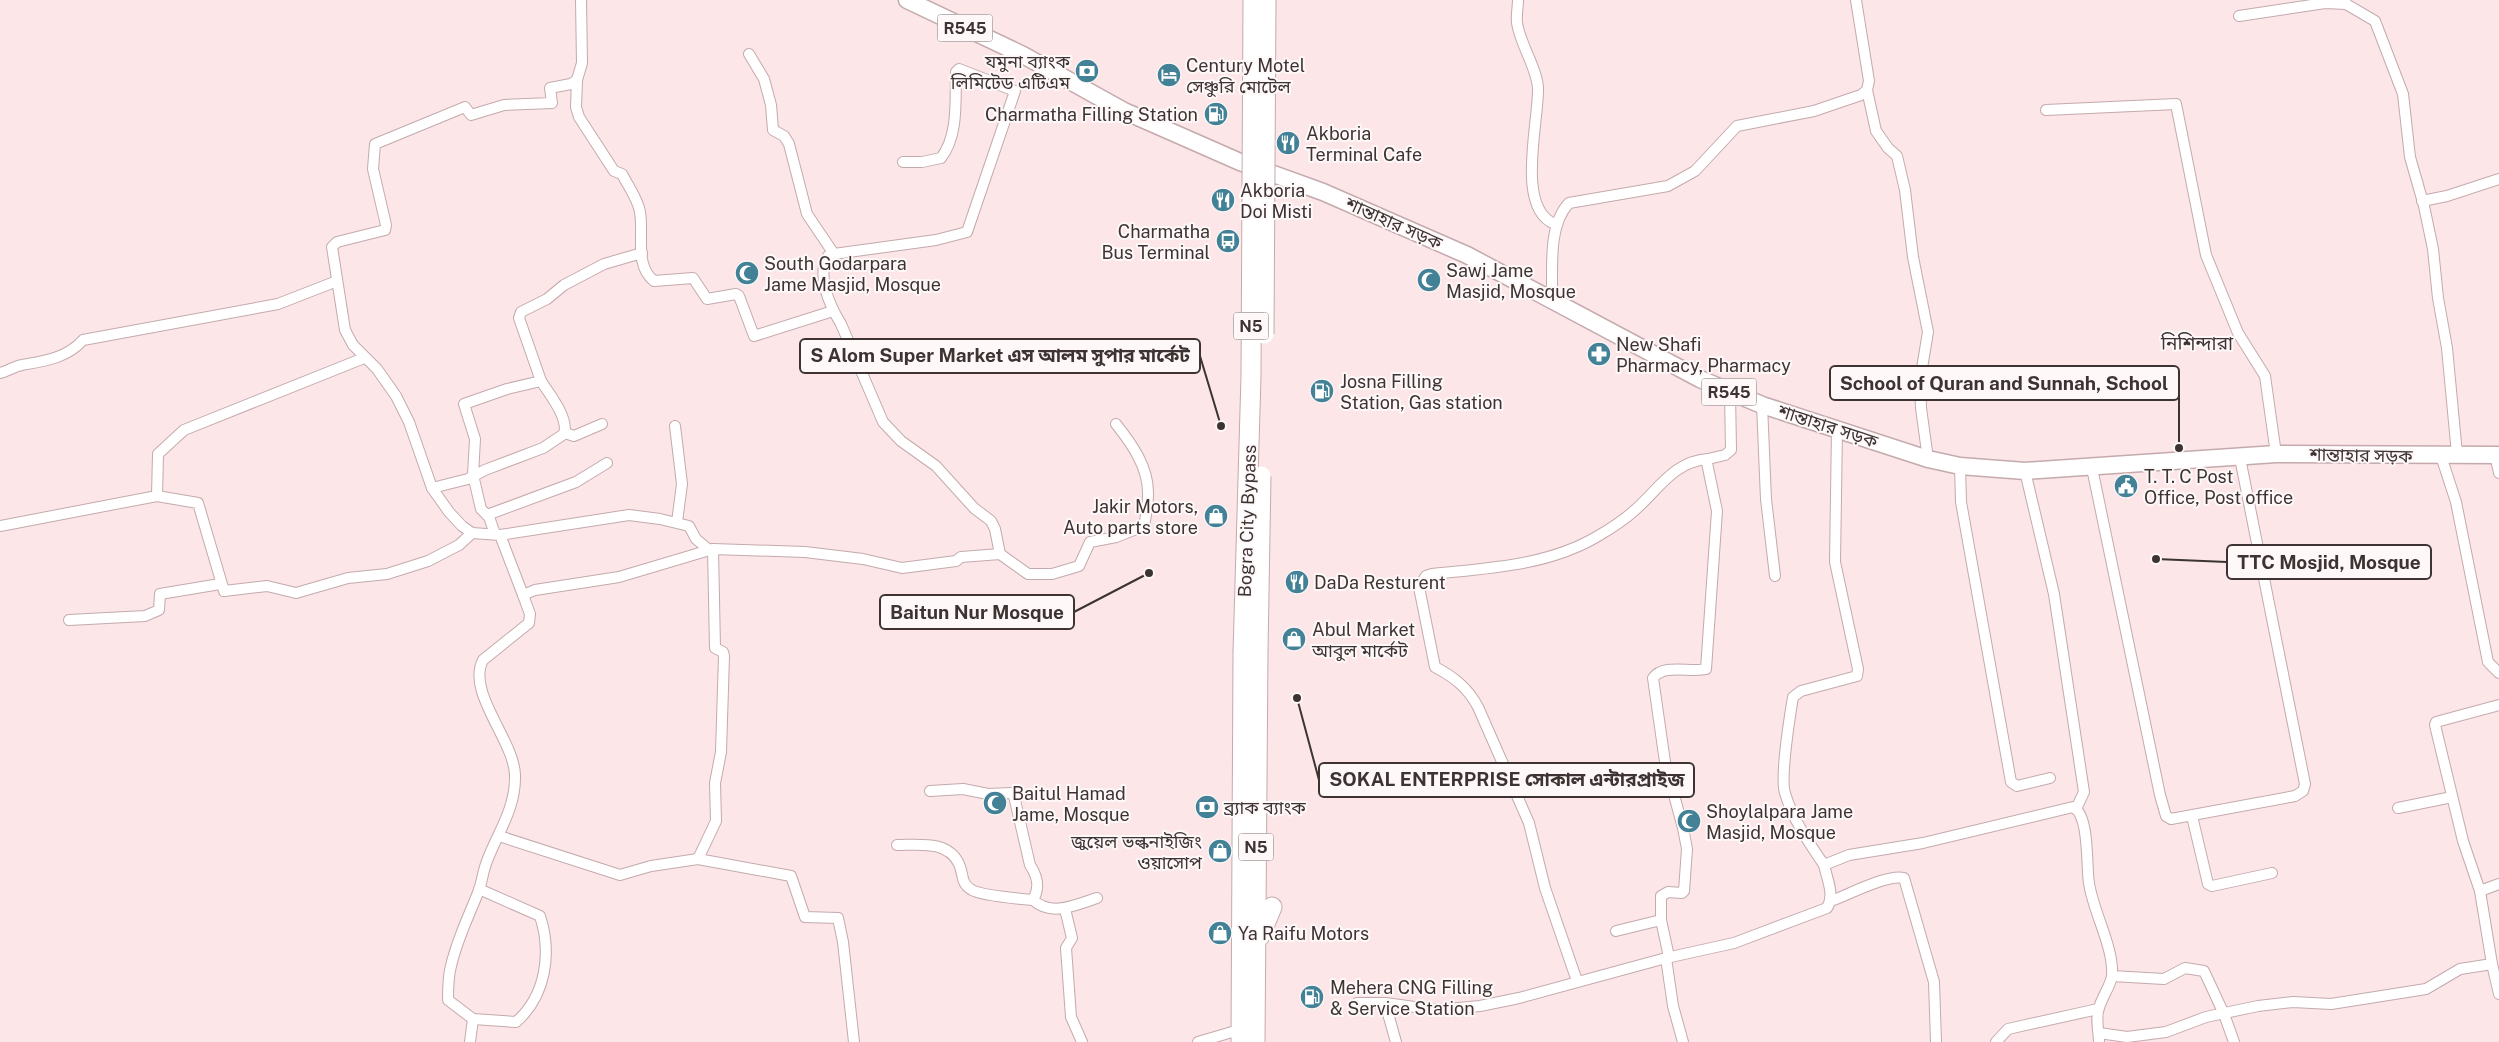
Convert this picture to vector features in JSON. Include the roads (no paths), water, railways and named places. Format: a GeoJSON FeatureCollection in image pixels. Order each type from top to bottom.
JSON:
{"type":"FeatureCollection","features":[{"type":"Feature","properties":{"kind":"highway","name":"Bogra City Bypass"},"geometry":{"type":"LineString","coordinates":[[1253,0],[1251,652],[1256,946],[1255,1042]]}},
{"type":"Feature","properties":{"kind":"highway","name":"Bogra City Bypass"},"geometry":{"type":"LineString","coordinates":[[1237,1037],[1266,257],[1266,0]]}},
{"type":"Feature","properties":{"kind":"highway"},"geometry":{"type":"LineString","coordinates":[[1256,946],[1272,907]]}},
{"type":"Feature","properties":{"kind":"main road","name":"শান্তাহার সড়ক"},"geometry":{"type":"LineString","coordinates":[[907,0],[1023,55],[1124,111],[1240,162],[1323,192],[1467,255],[1700,379],[1730,393],[1928,459],[1960,466],[2025,470],[2092,468],[2276,454],[2497,455]]}},
{"type":"Feature","properties":{"kind":"street"},"geometry":{"type":"LineString","coordinates":[[581,0],[582,63],[577,80],[576,107],[579,117],[614,171],[622,174],[638,206],[643,268],[654,282],[693,278],[707,299],[736,294],[739,296],[754,336],[833,311]]}},
{"type":"Feature","properties":{"kind":"street"},"geometry":{"type":"LineString","coordinates":[[1518,0],[1517,22],[1538,88],[1531,163],[1536,204],[1547,221],[1555,224]]}},
{"type":"Feature","properties":{"kind":"street"},"geometry":{"type":"LineString","coordinates":[[1856,0],[1869,81],[1867,90],[1876,131],[1888,148],[1897,156],[1905,190],[1913,258],[1928,332],[1920,380],[1921,408],[1928,459]]}},
{"type":"Feature","properties":{"kind":"street"},"geometry":{"type":"LineString","coordinates":[[2239,16],[2346,2],[2375,21],[2383,47],[2403,94],[2410,157],[2433,249],[2438,298],[2447,348],[2449,455],[2456,502],[2488,662],[2499,674]]}},
{"type":"Feature","properties":{"kind":"street"},"geometry":{"type":"LineString","coordinates":[[749,54],[764,79],[771,105],[773,130],[784,136],[788,144],[807,214],[834,254]]}},
{"type":"Feature","properties":{"kind":"street"},"geometry":{"type":"LineString","coordinates":[[904,162],[922,162],[942,158],[947,150],[953,130],[956,72],[959,69],[1015,91],[966,232],[936,240],[834,254],[828,256],[822,273],[833,311],[841,324],[884,422],[901,441],[936,466],[974,508],[991,520],[996,529],[1000,554]]}},
{"type":"Feature","properties":{"kind":"street"},"geometry":{"type":"LineString","coordinates":[[577,80],[571,84],[550,88],[552,103],[504,104],[471,115],[465,107],[375,144],[373,169],[386,225],[385,230],[337,242],[332,247],[345,330],[364,358],[377,368],[396,396],[408,422],[432,488],[449,512],[462,526],[472,533],[498,535],[533,532],[629,515],[677,522],[689,526],[696,539],[711,549]]}},
{"type":"Feature","properties":{"kind":"street"},"geometry":{"type":"LineString","coordinates":[[1552,301],[1555,224],[1560,212],[1569,203],[1668,186],[1695,171],[1737,126],[1814,111],[1861,95],[1867,90]]}},
{"type":"Feature","properties":{"kind":"street"},"geometry":{"type":"LineString","coordinates":[[2046,110],[2176,104],[2206,255],[2238,333],[2265,376],[2276,454]]}},
{"type":"Feature","properties":{"kind":"street"},"geometry":{"type":"LineString","coordinates":[[2422,201],[2447,196],[2499,179]]}},
{"type":"Feature","properties":{"kind":"street"},"geometry":{"type":"LineString","coordinates":[[602,424],[574,436],[568,436],[565,433],[558,408],[541,382],[519,318],[521,312],[547,299],[564,285],[604,264],[642,253]]}},
{"type":"Feature","properties":{"kind":"street"},"geometry":{"type":"LineString","coordinates":[[0,373],[22,365],[62,356],[76,348],[83,340],[278,304],[337,281]]}},
{"type":"Feature","properties":{"kind":"street"},"geometry":{"type":"LineString","coordinates":[[157,496],[158,454],[184,430],[364,358]]}},
{"type":"Feature","properties":{"kind":"street"},"geometry":{"type":"LineString","coordinates":[[479,889],[540,916],[545,930],[546,948],[542,988],[525,1014],[516,1022],[472,1019],[448,1000],[450,968],[462,928],[479,889],[487,860],[511,809],[515,774],[510,753],[482,690],[480,666],[483,660],[529,623],[530,614],[498,535],[481,509],[474,475],[475,439],[464,404],[507,389],[541,382]]}},
{"type":"Feature","properties":{"kind":"street"},"geometry":{"type":"LineString","coordinates":[[1577,981],[1545,888],[1529,823],[1478,707],[1470,692],[1448,674],[1435,667],[1419,587],[1426,576],[1432,574],[1527,563],[1589,540],[1634,511],[1662,482],[1681,466],[1698,460],[1725,455],[1731,450],[1730,393]]}},
{"type":"Feature","properties":{"kind":"street"},"geometry":{"type":"LineString","coordinates":[[1762,405],[1766,499],[1775,576]]}},
{"type":"Feature","properties":{"kind":"street"},"geometry":{"type":"LineString","coordinates":[[523,595],[535,590],[619,576],[711,549],[805,552],[863,559],[902,568],[956,561],[961,558],[1000,554],[1028,574],[1052,574],[1079,566],[1090,542],[1116,537],[1144,526],[1148,493],[1143,471],[1134,447],[1116,424]]}},
{"type":"Feature","properties":{"kind":"street"},"geometry":{"type":"LineString","coordinates":[[675,426],[682,484],[677,522]]}},
{"type":"Feature","properties":{"kind":"street"},"geometry":{"type":"LineString","coordinates":[[1831,901],[1824,865],[1807,840],[1784,793],[1784,776],[1793,697],[1801,691],[1857,676],[1858,669],[1835,562],[1837,429]]}},
{"type":"Feature","properties":{"kind":"street"},"geometry":{"type":"LineString","coordinates":[[432,488],[468,480],[474,475],[543,448],[565,433]]}},
{"type":"Feature","properties":{"kind":"street"},"geometry":{"type":"LineString","coordinates":[[2497,455],[2499,473]]}},
{"type":"Feature","properties":{"kind":"street"},"geometry":{"type":"LineString","coordinates":[[2092,468],[2166,816],[2171,819],[2295,796],[2303,791],[2305,784],[2240,458]]}},
{"type":"Feature","properties":{"kind":"street"},"geometry":{"type":"LineString","coordinates":[[1683,1042],[1673,1006],[1668,957],[1660,920],[1661,896],[1668,892],[1682,893],[1684,891],[1687,849],[1665,762],[1653,678],[1656,674],[1676,669],[1706,669],[1717,511],[1708,459]]}},
{"type":"Feature","properties":{"kind":"street"},"geometry":{"type":"LineString","coordinates":[[486,514],[576,482],[606,463]]}},
{"type":"Feature","properties":{"kind":"street"},"geometry":{"type":"LineString","coordinates":[[1960,466],[1961,502],[2012,782],[2017,786],[2050,778]]}},
{"type":"Feature","properties":{"kind":"street"},"geometry":{"type":"LineString","coordinates":[[2025,470],[2054,594],[2084,792],[2076,808],[2086,841],[2088,884],[2107,947],[2112,976],[2104,1000],[2098,1008],[2099,1038],[2127,1037],[2166,1032],[2206,1017],[2258,1006],[2293,1002],[2331,1004],[2426,989],[2460,969],[2492,964]]}},
{"type":"Feature","properties":{"kind":"street"},"geometry":{"type":"LineString","coordinates":[[0,526],[157,496],[192,501],[198,504],[220,584],[224,591],[267,586],[296,593],[348,578],[387,574],[428,560],[459,545],[472,533]]}},
{"type":"Feature","properties":{"kind":"street"},"geometry":{"type":"LineString","coordinates":[[698,859],[716,821],[715,783],[721,752],[724,700],[724,656],[723,652],[715,648],[711,549]]}},
{"type":"Feature","properties":{"kind":"street"},"geometry":{"type":"LineString","coordinates":[[69,620],[145,616],[159,610],[160,594],[220,584]]}},
{"type":"Feature","properties":{"kind":"street"},"geometry":{"type":"LineString","coordinates":[[2499,705],[2436,722],[2435,725],[2463,841],[2480,891],[2499,994]]}},
{"type":"Feature","properties":{"kind":"street"},"geometry":{"type":"LineString","coordinates":[[930,791],[963,790],[988,794],[1011,793],[1014,796],[1030,865],[1035,873],[1038,889],[1033,900]]}},
{"type":"Feature","properties":{"kind":"street"},"geometry":{"type":"LineString","coordinates":[[2398,808],[2452,797]]}},
{"type":"Feature","properties":{"kind":"street"},"geometry":{"type":"LineString","coordinates":[[1824,865],[1849,855],[1923,843],[2066,807],[2076,808]]}},
{"type":"Feature","properties":{"kind":"street"},"geometry":{"type":"LineString","coordinates":[[2192,816],[2208,884],[2212,886],[2272,873]]}},
{"type":"Feature","properties":{"kind":"street"},"geometry":{"type":"LineString","coordinates":[[499,836],[620,875],[651,866],[698,859],[791,876],[805,917],[838,918],[844,942],[854,1042]]}},
{"type":"Feature","properties":{"kind":"street"},"geometry":{"type":"LineString","coordinates":[[897,845],[936,846],[946,850],[959,864],[962,882],[973,891],[1033,900],[1039,906],[1051,909],[1065,909],[1097,898]]}},
{"type":"Feature","properties":{"kind":"street"},"geometry":{"type":"LineString","coordinates":[[1357,1002],[1385,1003],[1437,1010],[1480,1006],[1519,998],[1668,957],[1734,943],[1827,908],[1831,901],[1882,881],[1899,877],[1904,878],[1934,982],[1936,1042]]}},
{"type":"Feature","properties":{"kind":"street"},"geometry":{"type":"LineString","coordinates":[[2480,891],[2499,884]]}},
{"type":"Feature","properties":{"kind":"street"},"geometry":{"type":"LineString","coordinates":[[1065,909],[1072,938],[1066,948],[1071,1017],[1082,1042]]}},
{"type":"Feature","properties":{"kind":"street"},"geometry":{"type":"LineString","coordinates":[[1616,931],[1660,920]]}},
{"type":"Feature","properties":{"kind":"street"},"geometry":{"type":"LineString","coordinates":[[2112,976],[2164,978],[2185,968],[2204,971],[2224,1014],[2234,1042]]}},
{"type":"Feature","properties":{"kind":"street"},"geometry":{"type":"LineString","coordinates":[[1385,1003],[1396,1042]]}},
{"type":"Feature","properties":{"kind":"street"},"geometry":{"type":"LineString","coordinates":[[1996,1042],[2008,1029],[2098,1008]]}},
{"type":"Feature","properties":{"kind":"street"},"geometry":{"type":"LineString","coordinates":[[470,1042],[472,1019]]}},
{"type":"Feature","properties":{"kind":"street"},"geometry":{"type":"LineString","coordinates":[[1198,1042],[1237,1037]]}},
{"type":"Feature","properties":{"kind":"place","name":"যমুনা ব্যাংক লিমিটেড এটিএম"},"geometry":{"type":"Point","coordinates":[1087,71]}},
{"type":"Feature","properties":{"kind":"place","name":"Century Motel সেঞ্চুরি মোটেল"},"geometry":{"type":"Point","coordinates":[1169,75]}},
{"type":"Feature","properties":{"kind":"place","name":"Charmatha Filling Station"},"geometry":{"type":"Point","coordinates":[1216,114]}},
{"type":"Feature","properties":{"kind":"place","name":"Akboria Terminal Cafe"},"geometry":{"type":"Point","coordinates":[1288,143]}},
{"type":"Feature","properties":{"kind":"place","name":"Akboria Doi Misti"},"geometry":{"type":"Point","coordinates":[1223,200]}},
{"type":"Feature","properties":{"kind":"place","name":"Charmatha Bus Terminal"},"geometry":{"type":"Point","coordinates":[1228,241]}},
{"type":"Feature","properties":{"kind":"place","name":"South Godarpara Jame Masjid, Mosque"},"geometry":{"type":"Point","coordinates":[747,273]}},
{"type":"Feature","properties":{"kind":"place","name":"Sawj Jame Masjid, Mosque"},"geometry":{"type":"Point","coordinates":[1429,280]}},
{"type":"Feature","properties":{"kind":"place","name":"New Shafi Pharmacy, Pharmacy"},"geometry":{"type":"Point","coordinates":[1599,354]}},
{"type":"Feature","properties":{"kind":"place","name":"Josna Filling Station, Gas station"},"geometry":{"type":"Point","coordinates":[1322,391]}},
{"type":"Feature","properties":{"kind":"place","name":"S Alom Super Market এস আলম সুপার মার্কেট"},"geometry":{"type":"Point","coordinates":[1221,426]}},
{"type":"Feature","properties":{"kind":"place","name":"School of Quran and Sunnah, School"},"geometry":{"type":"Point","coordinates":[2179,448]}},
{"type":"Feature","properties":{"kind":"place","name":"T. T. C Post Office, Post office"},"geometry":{"type":"Point","coordinates":[2126,486]}},
{"type":"Feature","properties":{"kind":"place","name":"Jakir Motors, Auto parts store"},"geometry":{"type":"Point","coordinates":[1216,516]}},
{"type":"Feature","properties":{"kind":"place","name":"TTC Mosjid, Mosque"},"geometry":{"type":"Point","coordinates":[2156,559]}},
{"type":"Feature","properties":{"kind":"place","name":"Baitun Nur Mosque"},"geometry":{"type":"Point","coordinates":[1149,573]}},
{"type":"Feature","properties":{"kind":"place","name":"DaDa Resturent"},"geometry":{"type":"Point","coordinates":[1297,582]}},
{"type":"Feature","properties":{"kind":"place","name":"Abul Market আবুল মার্কেট"},"geometry":{"type":"Point","coordinates":[1294,639]}},
{"type":"Feature","properties":{"kind":"place","name":"SOKAL ENTERPRISE সোকাল এন্টারপ্রাইজ"},"geometry":{"type":"Point","coordinates":[1297,698]}},
{"type":"Feature","properties":{"kind":"place","name":"Baitul Hamad Jame, Mosque"},"geometry":{"type":"Point","coordinates":[995,803]}},
{"type":"Feature","properties":{"kind":"place","name":"ব্র্যাক ব্যাংক"},"geometry":{"type":"Point","coordinates":[1207,807]}},
{"type":"Feature","properties":{"kind":"place","name":"Shoylalpara Jame Masjid, Mosque"},"geometry":{"type":"Point","coordinates":[1689,821]}},
{"type":"Feature","properties":{"kind":"place","name":"জুয়েল ভল্কনাইজিং ওয়াসোপ"},"geometry":{"type":"Point","coordinates":[1220,851]}},
{"type":"Feature","properties":{"kind":"place","name":"Ya Raifu Motors"},"geometry":{"type":"Point","coordinates":[1220,933]}},
{"type":"Feature","properties":{"kind":"place","name":"Mehera CNG Filling & Service Station"},"geometry":{"type":"Point","coordinates":[1312,997]}},
{"type":"Feature","properties":{"kind":"district","name":"নিশিন্দারা"},"geometry":{"type":"Point","coordinates":[2197,343]}}]}
